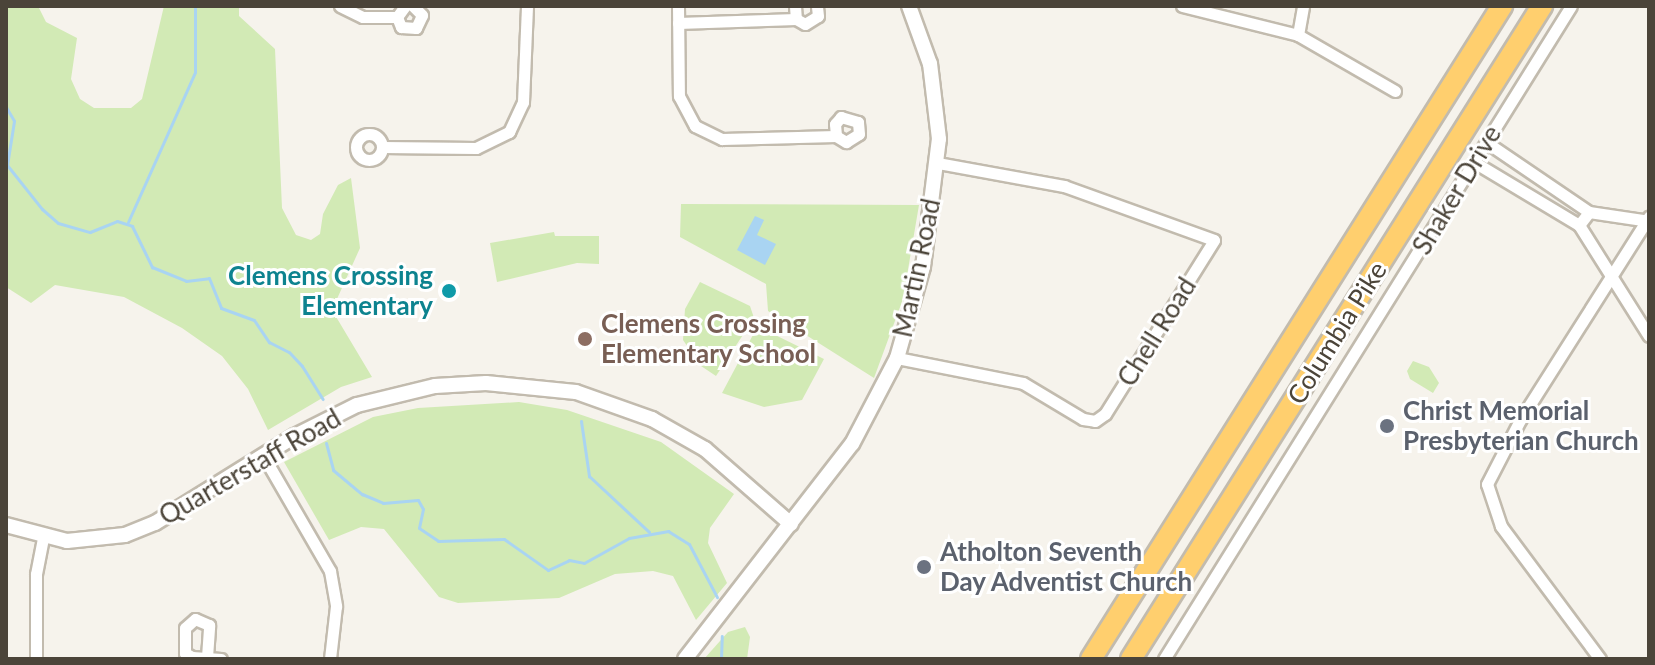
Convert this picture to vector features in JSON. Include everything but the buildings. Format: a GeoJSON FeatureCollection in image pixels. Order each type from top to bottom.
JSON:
{"type":"FeatureCollection","features":[{"type":"Feature","properties":{"kind":"highway","name":"Columbia Pike"},"geometry":{"type":"LineString","coordinates":[[1088,659],[1131,596],[1502,6]]}},
{"type":"Feature","properties":{"kind":"highway","name":"Columbia Pike"},"geometry":{"type":"LineString","coordinates":[[1131,658],[1542,6]]}},
{"type":"Feature","properties":{"kind":"street"},"geometry":{"type":"LineString","coordinates":[[340,6],[363,17],[397,17]]}},
{"type":"Feature","properties":{"kind":"street"},"geometry":{"type":"LineString","coordinates":[[397,17],[405,6]]}},
{"type":"Feature","properties":{"kind":"street"},"geometry":{"type":"LineString","coordinates":[[397,17],[401,27],[416,28],[422,15],[413,6]]}},
{"type":"Feature","properties":{"kind":"street"},"geometry":{"type":"LineString","coordinates":[[382,147],[476,148],[509,132],[523,102],[527,6]]}},
{"type":"Feature","properties":{"kind":"street"},"geometry":{"type":"LineString","coordinates":[[678,6],[679,96],[690,120],[703,132],[734,140],[836,136]]}},
{"type":"Feature","properties":{"kind":"street"},"geometry":{"type":"LineString","coordinates":[[795,6],[796,19]]}},
{"type":"Feature","properties":{"kind":"street"},"geometry":{"type":"LineString","coordinates":[[678,23],[796,19],[811,23],[818,16],[817,6]]}},
{"type":"Feature","properties":{"kind":"street","name":"Martin Road"},"geometry":{"type":"LineString","coordinates":[[685,659],[852,444],[897,358],[923,267],[937,163],[935,86],[909,6]]}},
{"type":"Feature","properties":{"kind":"street"},"geometry":{"type":"LineString","coordinates":[[1182,6],[1298,35],[1395,91]]}},
{"type":"Feature","properties":{"kind":"street"},"geometry":{"type":"LineString","coordinates":[[1298,35],[1303,6]]}},
{"type":"Feature","properties":{"kind":"street","name":"Shaker Drive"},"geometry":{"type":"LineString","coordinates":[[1164,659],[1571,6]]}},
{"type":"Feature","properties":{"kind":"street"},"geometry":{"type":"LineString","coordinates":[[1486,142],[1589,212],[1648,220],[1520,420],[1487,484],[1501,526],[1600,659]]}},
{"type":"Feature","properties":{"kind":"street"},"geometry":{"type":"LineString","coordinates":[[1474,162],[1579,225],[1649,336]]}},
{"type":"Feature","properties":{"kind":"street","name":"Chell Road"},"geometry":{"type":"LineString","coordinates":[[897,358],[1023,383],[1083,419],[1095,421],[1105,414],[1214,240],[1064,186],[937,163]]}},
{"type":"Feature","properties":{"kind":"street"},"geometry":{"type":"LineString","coordinates":[[1579,225],[1589,212]]}},
{"type":"Feature","properties":{"kind":"street","name":"Quarterstaff Road"},"geometry":{"type":"LineString","coordinates":[[6,525],[43,538],[85,542],[144,528],[327,418],[388,395],[458,384],[540,386],[606,401],[680,433],[791,524]]}},
{"type":"Feature","properties":{"kind":"street"},"geometry":{"type":"LineString","coordinates":[[264,457],[330,571],[336,606],[330,659]]}},
{"type":"Feature","properties":{"kind":"street"},"geometry":{"type":"LineString","coordinates":[[36,659],[36,574],[43,538]]}},
{"type":"Feature","properties":{"kind":"street"},"geometry":{"type":"LineString","coordinates":[[207,657],[221,659]]}},
{"type":"Feature","properties":{"kind":"green space"},"geometry":{"type":"Polygon","coordinates":[[[6,6],[38,6],[46,22],[77,38],[71,79],[80,99],[94,108],[131,108],[142,99],[164,6],[239,6],[239,16],[275,49],[282,208],[296,235],[311,240],[320,234],[323,214],[338,185],[351,178],[360,248],[332,310],[372,377],[341,387],[268,430],[248,389],[222,356],[182,328],[124,297],[55,285],[31,303],[6,287],[6,6]]]}},
{"type":"Feature","properties":{"kind":"green space"},"geometry":{"type":"Polygon","coordinates":[[[681,204],[919,205],[903,299],[874,378],[768,311],[766,284],[680,237],[681,204]]]}},
{"type":"Feature","properties":{"kind":"green space"},"geometry":{"type":"Polygon","coordinates":[[[554,232],[555,236],[599,236],[599,264],[577,263],[497,282],[490,243],[554,232]]]}},
{"type":"Feature","properties":{"kind":"green space"},"geometry":{"type":"Polygon","coordinates":[[[700,282],[750,306],[754,318],[716,376],[701,366],[683,340],[685,309],[700,282]]]}},
{"type":"Feature","properties":{"kind":"green space"},"geometry":{"type":"Polygon","coordinates":[[[763,329],[824,359],[802,400],[764,407],[722,393],[754,333],[763,329]]]}},
{"type":"Feature","properties":{"kind":"green space"},"geometry":{"type":"Polygon","coordinates":[[[1413,361],[1429,367],[1439,383],[1433,393],[1410,379],[1407,371],[1413,361]]]}},
{"type":"Feature","properties":{"kind":"green space"},"geometry":{"type":"Polygon","coordinates":[[[519,402],[567,410],[661,442],[734,494],[710,528],[708,543],[727,583],[696,620],[673,576],[653,571],[615,574],[559,598],[458,603],[439,597],[384,529],[361,527],[329,540],[284,462],[373,417],[418,408],[519,402]]]}},
{"type":"Feature","properties":{"kind":"green space"},"geometry":{"type":"Polygon","coordinates":[[[745,627],[750,637],[747,659],[704,659],[728,632],[745,627]]]}},
{"type":"Feature","properties":{"kind":"water"},"geometry":{"type":"Polygon","coordinates":[[[755,216],[764,220],[757,235],[776,244],[765,265],[737,250],[755,216]]]}},
{"type":"Feature","properties":{"kind":"waterway"},"geometry":{"type":"LineString","coordinates":[[128,222],[195,72],[195,6]]}},
{"type":"Feature","properties":{"kind":"waterway"},"geometry":{"type":"LineString","coordinates":[[6,107],[14,121],[7,165],[42,209],[58,223],[90,232],[117,221],[132,226],[152,267],[186,281],[209,278],[221,308],[254,320],[269,342],[289,352],[302,366],[323,399]]}},
{"type":"Feature","properties":{"kind":"waterway"},"geometry":{"type":"LineString","coordinates":[[581,421],[589,476],[649,532]]}},
{"type":"Feature","properties":{"kind":"waterway"},"geometry":{"type":"LineString","coordinates":[[326,443],[333,470],[362,494],[383,503],[418,500],[423,509],[419,528],[438,541],[504,539],[548,570],[569,560],[584,563],[629,538],[668,531],[689,544],[717,597]]}},
{"type":"Feature","properties":{"kind":"waterway"},"geometry":{"type":"LineString","coordinates":[[721,659],[722,636]]}},
{"type":"Feature","properties":{"kind":"place","name":"Clemens Crossing Elementary"},"geometry":{"type":"Point","coordinates":[449,291]}},
{"type":"Feature","properties":{"kind":"place","name":"Clemens Crossing Elementary School"},"geometry":{"type":"Point","coordinates":[585,339]}},
{"type":"Feature","properties":{"kind":"place","name":"Christ Memorial Presbyterian Church"},"geometry":{"type":"Point","coordinates":[1387,426]}},
{"type":"Feature","properties":{"kind":"place","name":"Atholton Seventh Day Adventist Church"},"geometry":{"type":"Point","coordinates":[924,567]}}]}
